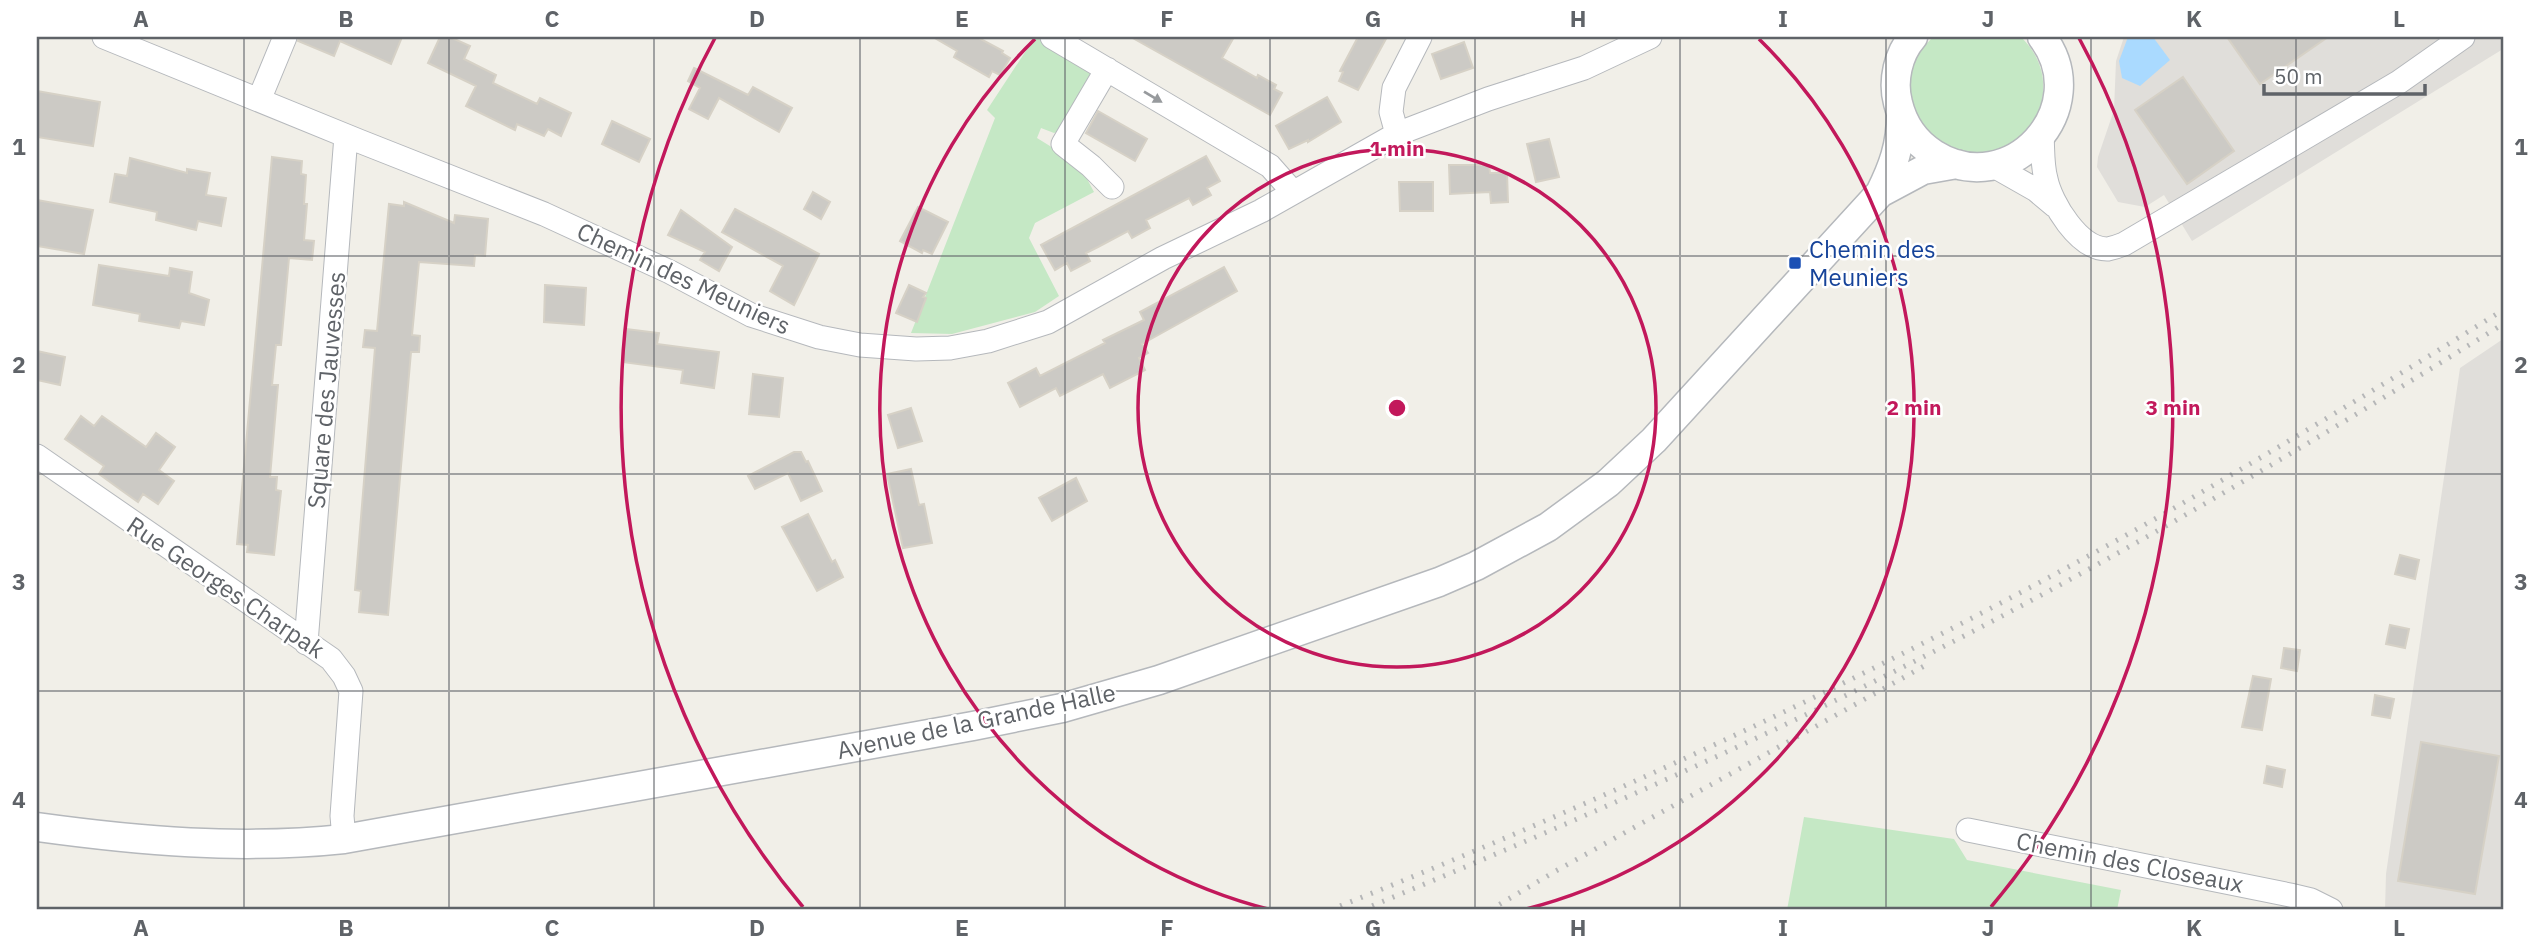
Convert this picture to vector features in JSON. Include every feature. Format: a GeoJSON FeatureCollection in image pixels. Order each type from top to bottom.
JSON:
{"type":"FeatureCollection","features":[{"type":"Feature","properties":{"kind":"street","name":"Chemin des Meuniers"},"geometry":{"type":"LineString","coordinates":[[104,37],[556,219],[670,272],[751,315],[785,328],[860,345],[916,349],[950,348],[988,341],[1048,322],[1163,258],[1261,211],[1397,134],[1488,99],[1584,68],[1650,37]]}},
{"type":"Feature","properties":{"kind":"street"},"geometry":{"type":"LineString","coordinates":[[259,100],[285,37]]}},
{"type":"Feature","properties":{"kind":"street"},"geometry":{"type":"LineString","coordinates":[[1052,37],[1077,43],[1107,69],[1270,166],[1293,192]]}},
{"type":"Feature","properties":{"kind":"street"},"geometry":{"type":"LineString","coordinates":[[1397,134],[1391,113],[1391,100],[1394,88],[1420,37]]}},
{"type":"Feature","properties":{"kind":"street"},"geometry":{"type":"LineString","coordinates":[[2042,135],[2046,179],[2060,210],[2072,229],[2085,241],[2107,249],[2124,244],[2399,82],[2463,37]]}},
{"type":"Feature","properties":{"kind":"street"},"geometry":{"type":"LineString","coordinates":[[1910,38],[1900,58],[1896,77],[1896,96],[1901,115],[1910,132],[1925,148],[1944,160],[1970,167],[2010,160],[2042,135],[2055,111],[2058,97],[2057,70],[2050,44]]}},
{"type":"Feature","properties":{"kind":"street"},"geometry":{"type":"LineString","coordinates":[[1107,69],[1063,144],[1112,187]]}},
{"type":"Feature","properties":{"kind":"street","name":"Avenue de la Grande Halle"},"geometry":{"type":"LineString","coordinates":[[37,827],[195,844],[263,844],[344,839],[1062,708],[1159,680],[1439,582],[1476,566],[1548,527],[1608,483],[1654,440],[1880,194],[1897,157],[1901,115]]}},
{"type":"Feature","properties":{"kind":"street","name":"Square des Jauvesses"},"geometry":{"type":"LineString","coordinates":[[306,643],[346,136]]}},
{"type":"Feature","properties":{"kind":"street","name":"Avenue de la Grande Halle"},"geometry":{"type":"LineString","coordinates":[[1880,194],[1923,170],[1957,164]]}},
{"type":"Feature","properties":{"kind":"street"},"geometry":{"type":"LineString","coordinates":[[1992,165],[2036,190],[2060,210]]}},
{"type":"Feature","properties":{"kind":"street","name":"Rue Georges Charpak"},"geometry":{"type":"LineString","coordinates":[[37,457],[331,659],[351,691],[342,816],[344,839]]}},
{"type":"Feature","properties":{"kind":"street","name":"Chemin des Closeaux"},"geometry":{"type":"LineString","coordinates":[[1968,830],[2290,895],[2311,900],[2330,910]]}},
{"type":"Feature","properties":{"kind":"shaded area"},"geometry":{"type":"Polygon","coordinates":[[[2124,37],[2503,37],[2503,49],[2192,241],[2164,195],[2145,207],[2118,202],[2097,167],[2114,110],[2116,61],[2124,37]]]}},
{"type":"Feature","properties":{"kind":"shaded area"},"geometry":{"type":"Polygon","coordinates":[[[2503,339],[2503,910],[2385,910],[2386,874],[2460,368],[2503,339]]]}},
{"type":"Feature","properties":{"kind":"green space"},"geometry":{"type":"Polygon","coordinates":[[[1035,37],[1097,69],[1064,129],[1054,133],[1041,128],[1037,138],[1079,164],[1094,192],[1035,223],[1029,238],[1059,296],[1035,312],[952,334],[911,333],[995,118],[987,110],[1035,37]]]}},
{"type":"Feature","properties":{"kind":"green space"},"geometry":{"type":"Polygon","coordinates":[[[1933,37],[2021,37],[2037,59],[2043,82],[2041,104],[2032,125],[2017,141],[1997,151],[1974,154],[1942,144],[1925,130],[1915,111],[1910,85],[1916,59],[1933,37]]]}},
{"type":"Feature","properties":{"kind":"green space"},"geometry":{"type":"Polygon","coordinates":[[[1804,817],[1954,839],[1967,860],[2121,890],[2117,910],[1787,910],[1804,817]]]}},
{"type":"Feature","properties":{"kind":"water"},"geometry":{"type":"Polygon","coordinates":[[[2128,37],[2153,37],[2170,60],[2140,86],[2122,78],[2119,61],[2128,37]]]}},
{"type":"Feature","properties":{"kind":"building"},"geometry":{"type":"Polygon","coordinates":[[[299,37],[402,37],[391,64],[340,41],[334,56],[298,41],[299,37]]]}},
{"type":"Feature","properties":{"kind":"building"},"geometry":{"type":"Polygon","coordinates":[[[440,37],[450,37],[470,46],[464,59],[496,75],[493,83],[537,104],[540,98],[571,113],[561,136],[548,129],[544,136],[517,124],[515,130],[466,106],[476,86],[428,63],[440,37]]]}},
{"type":"Feature","properties":{"kind":"building"},"geometry":{"type":"Polygon","coordinates":[[[933,37],[977,37],[1003,51],[1002,53],[1010,58],[1000,75],[992,71],[989,77],[954,57],[957,51],[933,37]]]}},
{"type":"Feature","properties":{"kind":"building"},"geometry":{"type":"Polygon","coordinates":[[[1131,37],[1234,37],[1222,58],[1257,78],[1258,75],[1276,85],[1274,89],[1282,93],[1270,115],[1131,37]]]}},
{"type":"Feature","properties":{"kind":"building"},"geometry":{"type":"Polygon","coordinates":[[[1358,37],[1387,37],[1358,90],[1339,81],[1343,72],[1340,71],[1358,37]]]}},
{"type":"Feature","properties":{"kind":"building"},"geometry":{"type":"Polygon","coordinates":[[[2227,37],[2328,37],[2260,84],[2227,37]]]}},
{"type":"Feature","properties":{"kind":"building"},"geometry":{"type":"Polygon","coordinates":[[[1464,42],[1473,68],[1441,79],[1432,54],[1464,42]]]}},
{"type":"Feature","properties":{"kind":"building"},"geometry":{"type":"Polygon","coordinates":[[[694,68],[748,95],[753,87],[792,108],[779,132],[719,98],[708,119],[689,109],[700,88],[688,81],[694,68]]]}},
{"type":"Feature","properties":{"kind":"building"},"geometry":{"type":"Polygon","coordinates":[[[2183,77],[2234,151],[2187,184],[2135,110],[2183,77]]]}},
{"type":"Feature","properties":{"kind":"building"},"geometry":{"type":"Polygon","coordinates":[[[37,91],[100,102],[93,146],[37,137],[37,91]]]}},
{"type":"Feature","properties":{"kind":"building"},"geometry":{"type":"Polygon","coordinates":[[[1327,97],[1341,122],[1308,142],[1289,149],[1276,126],[1327,97]]]}},
{"type":"Feature","properties":{"kind":"building"},"geometry":{"type":"Polygon","coordinates":[[[1098,111],[1147,139],[1135,161],[1086,133],[1098,111]]]}},
{"type":"Feature","properties":{"kind":"building"},"geometry":{"type":"Polygon","coordinates":[[[612,121],[650,139],[639,162],[602,144],[612,121]]]}},
{"type":"Feature","properties":{"kind":"building"},"geometry":{"type":"Polygon","coordinates":[[[1549,139],[1559,177],[1536,182],[1527,144],[1549,139]]]}},
{"type":"Feature","properties":{"kind":"building"},"geometry":{"type":"Polygon","coordinates":[[[1206,156],[1220,181],[1207,188],[1211,195],[1193,205],[1189,198],[1146,220],[1150,228],[1132,238],[1128,231],[1086,253],[1090,261],[1071,271],[1067,263],[1055,270],[1041,245],[1206,156]]]}},
{"type":"Feature","properties":{"kind":"building"},"geometry":{"type":"Polygon","coordinates":[[[272,157],[302,161],[301,174],[306,175],[304,204],[307,204],[304,240],[314,241],[312,260],[289,258],[281,345],[276,345],[272,385],[278,385],[270,477],[277,477],[276,490],[281,491],[274,555],[247,552],[248,545],[237,544],[272,157]]]}},
{"type":"Feature","properties":{"kind":"building"},"geometry":{"type":"Polygon","coordinates":[[[130,158],[187,173],[187,169],[210,173],[206,195],[226,198],[221,226],[198,221],[196,230],[156,220],[157,212],[110,202],[115,174],[127,176],[130,158]]]}},
{"type":"Feature","properties":{"kind":"building"},"geometry":{"type":"Polygon","coordinates":[[[1449,165],[1489,165],[1490,173],[1507,173],[1508,202],[1491,203],[1490,192],[1450,194],[1449,165]]]}},
{"type":"Feature","properties":{"kind":"building"},"geometry":{"type":"Polygon","coordinates":[[[1399,182],[1433,182],[1433,211],[1400,211],[1399,182]]]}},
{"type":"Feature","properties":{"kind":"building"},"geometry":{"type":"Polygon","coordinates":[[[813,192],[830,202],[821,219],[804,209],[813,192]]]}},
{"type":"Feature","properties":{"kind":"building"},"geometry":{"type":"Polygon","coordinates":[[[37,200],[93,210],[84,254],[37,246],[37,200]]]}},
{"type":"Feature","properties":{"kind":"building"},"geometry":{"type":"Polygon","coordinates":[[[404,202],[454,223],[455,215],[488,219],[485,256],[475,255],[474,266],[419,262],[412,335],[420,336],[419,352],[411,352],[388,615],[359,612],[361,591],[355,590],[375,348],[363,347],[365,330],[377,331],[389,204],[404,206],[404,202]]]}},
{"type":"Feature","properties":{"kind":"building"},"geometry":{"type":"Polygon","coordinates":[[[918,207],[948,222],[932,254],[923,250],[922,253],[900,241],[918,207]]]}},
{"type":"Feature","properties":{"kind":"building"},"geometry":{"type":"Polygon","coordinates":[[[735,209],[819,254],[794,305],[770,291],[783,266],[722,232],[735,209]]]}},
{"type":"Feature","properties":{"kind":"building"},"geometry":{"type":"Polygon","coordinates":[[[681,210],[732,247],[719,271],[700,260],[705,252],[668,235],[681,210]]]}},
{"type":"Feature","properties":{"kind":"building"},"geometry":{"type":"Polygon","coordinates":[[[99,265],[169,276],[170,268],[192,272],[189,293],[209,300],[204,325],[181,321],[179,328],[139,321],[140,314],[93,305],[99,265]]]}},
{"type":"Feature","properties":{"kind":"building"},"geometry":{"type":"Polygon","coordinates":[[[1224,267],[1237,291],[1142,344],[1148,353],[1139,358],[1145,370],[1110,388],[1103,374],[1060,396],[1056,388],[1020,407],[1008,383],[1036,368],[1040,376],[1105,343],[1103,340],[1144,320],[1140,312],[1224,267]]]}},
{"type":"Feature","properties":{"kind":"building"},"geometry":{"type":"Polygon","coordinates":[[[545,285],[586,288],[584,325],[544,322],[545,285]]]}},
{"type":"Feature","properties":{"kind":"building"},"geometry":{"type":"Polygon","coordinates":[[[909,285],[926,293],[917,322],[896,313],[909,285]]]}},
{"type":"Feature","properties":{"kind":"building"},"geometry":{"type":"Polygon","coordinates":[[[626,329],[659,333],[657,344],[719,352],[714,388],[681,383],[683,370],[622,362],[626,329]]]}},
{"type":"Feature","properties":{"kind":"building"},"geometry":{"type":"Polygon","coordinates":[[[37,351],[65,357],[60,385],[37,380],[37,351]]]}},
{"type":"Feature","properties":{"kind":"building"},"geometry":{"type":"Polygon","coordinates":[[[753,374],[783,378],[779,417],[749,414],[753,374]]]}},
{"type":"Feature","properties":{"kind":"building"},"geometry":{"type":"Polygon","coordinates":[[[911,408],[922,441],[898,448],[888,415],[911,408]]]}},
{"type":"Feature","properties":{"kind":"building"},"geometry":{"type":"Polygon","coordinates":[[[81,416],[94,426],[102,416],[146,447],[156,433],[175,447],[159,470],[174,481],[158,504],[143,494],[138,502],[99,474],[104,466],[65,439],[81,416]]]}},
{"type":"Feature","properties":{"kind":"building"},"geometry":{"type":"Polygon","coordinates":[[[794,452],[801,452],[806,462],[808,461],[822,491],[801,501],[788,473],[755,489],[748,476],[794,452]]]}},
{"type":"Feature","properties":{"kind":"building"},"geometry":{"type":"Polygon","coordinates":[[[911,469],[919,505],[924,504],[932,543],[903,548],[887,474],[911,469]]]}},
{"type":"Feature","properties":{"kind":"building"},"geometry":{"type":"Polygon","coordinates":[[[1076,478],[1087,501],[1052,521],[1039,498],[1076,478]]]}},
{"type":"Feature","properties":{"kind":"building"},"geometry":{"type":"Polygon","coordinates":[[[808,514],[832,562],[835,560],[843,577],[817,591],[782,527],[808,514]]]}},
{"type":"Feature","properties":{"kind":"building"},"geometry":{"type":"Polygon","coordinates":[[[2400,555],[2419,560],[2415,579],[2395,574],[2400,555]]]}},
{"type":"Feature","properties":{"kind":"building"},"geometry":{"type":"Polygon","coordinates":[[[2390,625],[2409,629],[2405,648],[2386,644],[2390,625]]]}},
{"type":"Feature","properties":{"kind":"building"},"geometry":{"type":"Polygon","coordinates":[[[2284,648],[2300,650],[2297,671],[2281,668],[2284,648]]]}},
{"type":"Feature","properties":{"kind":"building"},"geometry":{"type":"Polygon","coordinates":[[[2253,676],[2271,679],[2262,730],[2242,727],[2253,676]]]}},
{"type":"Feature","properties":{"kind":"building"},"geometry":{"type":"Polygon","coordinates":[[[2375,695],[2394,699],[2390,718],[2372,715],[2375,695]]]}},
{"type":"Feature","properties":{"kind":"building"},"geometry":{"type":"Polygon","coordinates":[[[2421,742],[2499,756],[2475,894],[2398,881],[2421,742]]]}},
{"type":"Feature","properties":{"kind":"building"},"geometry":{"type":"Polygon","coordinates":[[[2267,766],[2285,770],[2282,787],[2264,783],[2267,766]]]}},
{"type":"Feature","properties":{"kind":"railway"},"geometry":{"type":"LineString","coordinates":[[1330,910],[1437,867],[1648,775],[1857,677],[1959,625],[2162,515],[2503,310]]}},
{"type":"Feature","properties":{"kind":"railway"},"geometry":{"type":"LineString","coordinates":[[1362,910],[1694,767],[1939,649],[2081,574],[2203,505],[2503,324]]}},
{"type":"Feature","properties":{"kind":"railway"},"geometry":{"type":"LineString","coordinates":[[1490,910],[1926,665]]}},
{"type":"Feature","properties":{"kind":"place","name":"Chemin des Meuniers"},"geometry":{"type":"Point","coordinates":[1795,263]}}]}
